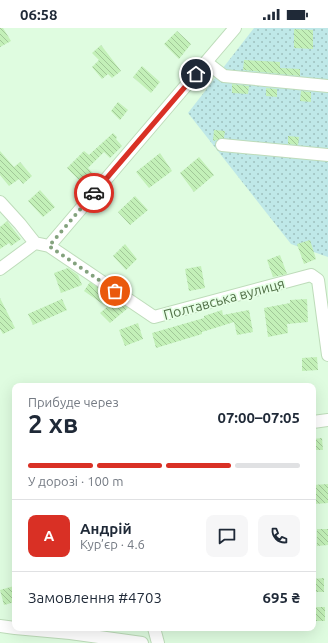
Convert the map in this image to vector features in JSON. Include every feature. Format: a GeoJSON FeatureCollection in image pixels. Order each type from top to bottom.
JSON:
{"type":"FeatureCollection","features":[{"type":"Feature","properties":{"kind":"street"},"geometry":{"type":"LineString","coordinates":[[0,202],[35,243],[49,246],[235,28]]}},
{"type":"Feature","properties":{"kind":"street"},"geometry":{"type":"LineString","coordinates":[[206,62],[224,76],[328,86]]}},
{"type":"Feature","properties":{"kind":"street"},"geometry":{"type":"LineString","coordinates":[[222,145],[328,155]]}},
{"type":"Feature","properties":{"kind":"street"},"geometry":{"type":"LineString","coordinates":[[0,269],[35,243]]}},
{"type":"Feature","properties":{"kind":"street","name":"Полтавська вулиця"},"geometry":{"type":"LineString","coordinates":[[49,246],[154,318],[311,275],[318,280],[328,356]]}},
{"type":"Feature","properties":{"kind":"street"},"geometry":{"type":"LineString","coordinates":[[316,422],[328,420]]}},
{"type":"Feature","properties":{"kind":"street"},"geometry":{"type":"LineString","coordinates":[[0,626],[12,628]]}},
{"type":"Feature","properties":{"kind":"street"},"geometry":{"type":"LineString","coordinates":[[70,631],[142,643]]}},
{"type":"Feature","properties":{"kind":"street"},"geometry":{"type":"LineString","coordinates":[[155,631],[158,643]]}},
{"type":"Feature","properties":{"kind":"shaded area"},"geometry":{"type":"Polygon","coordinates":[[[254,28],[328,28],[328,257],[291,244],[188,113],[254,28]]]}},
{"type":"Feature","properties":{"kind":"building"},"geometry":{"type":"Polygon","coordinates":[[[0,28],[3,28],[11,41],[0,47],[0,28]]]}},
{"type":"Feature","properties":{"kind":"building"},"geometry":{"type":"Polygon","coordinates":[[[294,29],[313,30],[313,49],[294,48],[294,29]]]}},
{"type":"Feature","properties":{"kind":"building"},"geometry":{"type":"Polygon","coordinates":[[[177,31],[191,44],[179,59],[164,44],[177,31]]]}},
{"type":"Feature","properties":{"kind":"building"},"geometry":{"type":"Polygon","coordinates":[[[101,45],[121,71],[112,78],[108,74],[102,79],[92,67],[99,60],[92,53],[101,45]]]}},
{"type":"Feature","properties":{"kind":"building"},"geometry":{"type":"Polygon","coordinates":[[[244,60],[280,62],[280,68],[300,69],[300,76],[243,70],[244,60]]]}},
{"type":"Feature","properties":{"kind":"building"},"geometry":{"type":"Polygon","coordinates":[[[142,66],[160,82],[151,93],[133,77],[142,66]]]}},
{"type":"Feature","properties":{"kind":"building"},"geometry":{"type":"Polygon","coordinates":[[[232,84],[249,86],[248,94],[232,93],[232,84]]]}},
{"type":"Feature","properties":{"kind":"building"},"geometry":{"type":"Polygon","coordinates":[[[266,88],[277,89],[277,97],[266,96],[266,88]]]}},
{"type":"Feature","properties":{"kind":"building"},"geometry":{"type":"Polygon","coordinates":[[[301,91],[311,92],[311,102],[300,101],[301,91]]]}},
{"type":"Feature","properties":{"kind":"building"},"geometry":{"type":"Polygon","coordinates":[[[118,102],[128,110],[120,120],[111,111],[118,102]]]}},
{"type":"Feature","properties":{"kind":"building"},"geometry":{"type":"Polygon","coordinates":[[[214,130],[225,131],[224,138],[213,141],[214,130]]]}},
{"type":"Feature","properties":{"kind":"building"},"geometry":{"type":"Polygon","coordinates":[[[113,133],[122,146],[110,158],[104,152],[88,168],[95,175],[85,186],[67,168],[84,151],[89,155],[113,133]]]}},
{"type":"Feature","properties":{"kind":"building"},"geometry":{"type":"Polygon","coordinates":[[[288,136],[299,137],[298,145],[288,144],[288,136]]]}},
{"type":"Feature","properties":{"kind":"building"},"geometry":{"type":"Polygon","coordinates":[[[0,151],[14,167],[20,162],[32,176],[23,184],[19,179],[9,186],[0,175],[0,151]]]}},
{"type":"Feature","properties":{"kind":"building"},"geometry":{"type":"Polygon","coordinates":[[[160,153],[172,171],[149,188],[136,172],[160,153]]]}},
{"type":"Feature","properties":{"kind":"building"},"geometry":{"type":"Polygon","coordinates":[[[199,157],[214,175],[194,192],[180,173],[199,157]]]}},
{"type":"Feature","properties":{"kind":"building"},"geometry":{"type":"Polygon","coordinates":[[[40,190],[55,207],[43,217],[28,201],[40,190]]]}},
{"type":"Feature","properties":{"kind":"building"},"geometry":{"type":"Polygon","coordinates":[[[135,196],[148,210],[130,225],[118,212],[135,196]]]}},
{"type":"Feature","properties":{"kind":"building"},"geometry":{"type":"Polygon","coordinates":[[[7,221],[21,239],[11,246],[9,243],[0,249],[0,227],[7,221]]]}},
{"type":"Feature","properties":{"kind":"building"},"geometry":{"type":"Polygon","coordinates":[[[310,240],[316,259],[304,264],[297,244],[310,240]]]}},
{"type":"Feature","properties":{"kind":"building"},"geometry":{"type":"Polygon","coordinates":[[[125,244],[137,259],[126,270],[113,256],[125,244]]]}},
{"type":"Feature","properties":{"kind":"building"},"geometry":{"type":"Polygon","coordinates":[[[280,255],[287,274],[273,277],[267,260],[280,255]]]}},
{"type":"Feature","properties":{"kind":"building"},"geometry":{"type":"Polygon","coordinates":[[[201,266],[205,288],[189,291],[185,269],[201,266]]]}},
{"type":"Feature","properties":{"kind":"building"},"geometry":{"type":"Polygon","coordinates":[[[68,268],[78,275],[82,285],[61,293],[54,273],[68,268]]]}},
{"type":"Feature","properties":{"kind":"building"},"geometry":{"type":"Polygon","coordinates":[[[90,282],[128,308],[110,323],[100,313],[107,307],[84,291],[90,282]]]}},
{"type":"Feature","properties":{"kind":"building"},"geometry":{"type":"Polygon","coordinates":[[[0,298],[15,328],[3,334],[0,329],[0,298]]]}},
{"type":"Feature","properties":{"kind":"building"},"geometry":{"type":"Polygon","coordinates":[[[62,299],[67,310],[33,325],[28,314],[62,299]]]}},
{"type":"Feature","properties":{"kind":"building"},"geometry":{"type":"Polygon","coordinates":[[[307,299],[308,322],[287,324],[288,333],[268,337],[264,308],[290,303],[290,300],[307,299]]]}},
{"type":"Feature","properties":{"kind":"building"},"geometry":{"type":"Polygon","coordinates":[[[222,310],[223,315],[249,310],[253,332],[237,335],[234,322],[202,332],[202,334],[156,348],[152,333],[204,318],[204,316],[222,310]]]}},
{"type":"Feature","properties":{"kind":"building"},"geometry":{"type":"Polygon","coordinates":[[[138,323],[143,339],[125,346],[119,330],[138,323]]]}},
{"type":"Feature","properties":{"kind":"building"},"geometry":{"type":"Polygon","coordinates":[[[317,357],[318,370],[302,371],[302,358],[317,357]]]}},
{"type":"Feature","properties":{"kind":"building"},"geometry":{"type":"Polygon","coordinates":[[[322,438],[323,450],[316,450],[316,439],[322,438]]]}},
{"type":"Feature","properties":{"kind":"building"},"geometry":{"type":"Polygon","coordinates":[[[328,484],[328,503],[316,504],[316,485],[328,484]]]}},
{"type":"Feature","properties":{"kind":"building"},"geometry":{"type":"Polygon","coordinates":[[[317,529],[328,529],[328,545],[317,546],[317,529]]]}},
{"type":"Feature","properties":{"kind":"building"},"geometry":{"type":"Polygon","coordinates":[[[324,578],[324,592],[316,592],[316,579],[324,578]]]}},
{"type":"Feature","properties":{"kind":"building"},"geometry":{"type":"Polygon","coordinates":[[[12,587],[12,603],[4,605],[0,590],[12,587]]]}},
{"type":"Feature","properties":{"kind":"building"},"geometry":{"type":"Polygon","coordinates":[[[316,607],[325,607],[325,621],[316,621],[316,607]]]}},
{"type":"Feature","properties":{"kind":"way so far"},"geometry":{"type":"LineString","coordinates":[[94,193],[49,246],[115,291]]}},
{"type":"Feature","properties":{"kind":"route"},"geometry":{"type":"LineString","coordinates":[[94,193],[196,74]]}}]}
